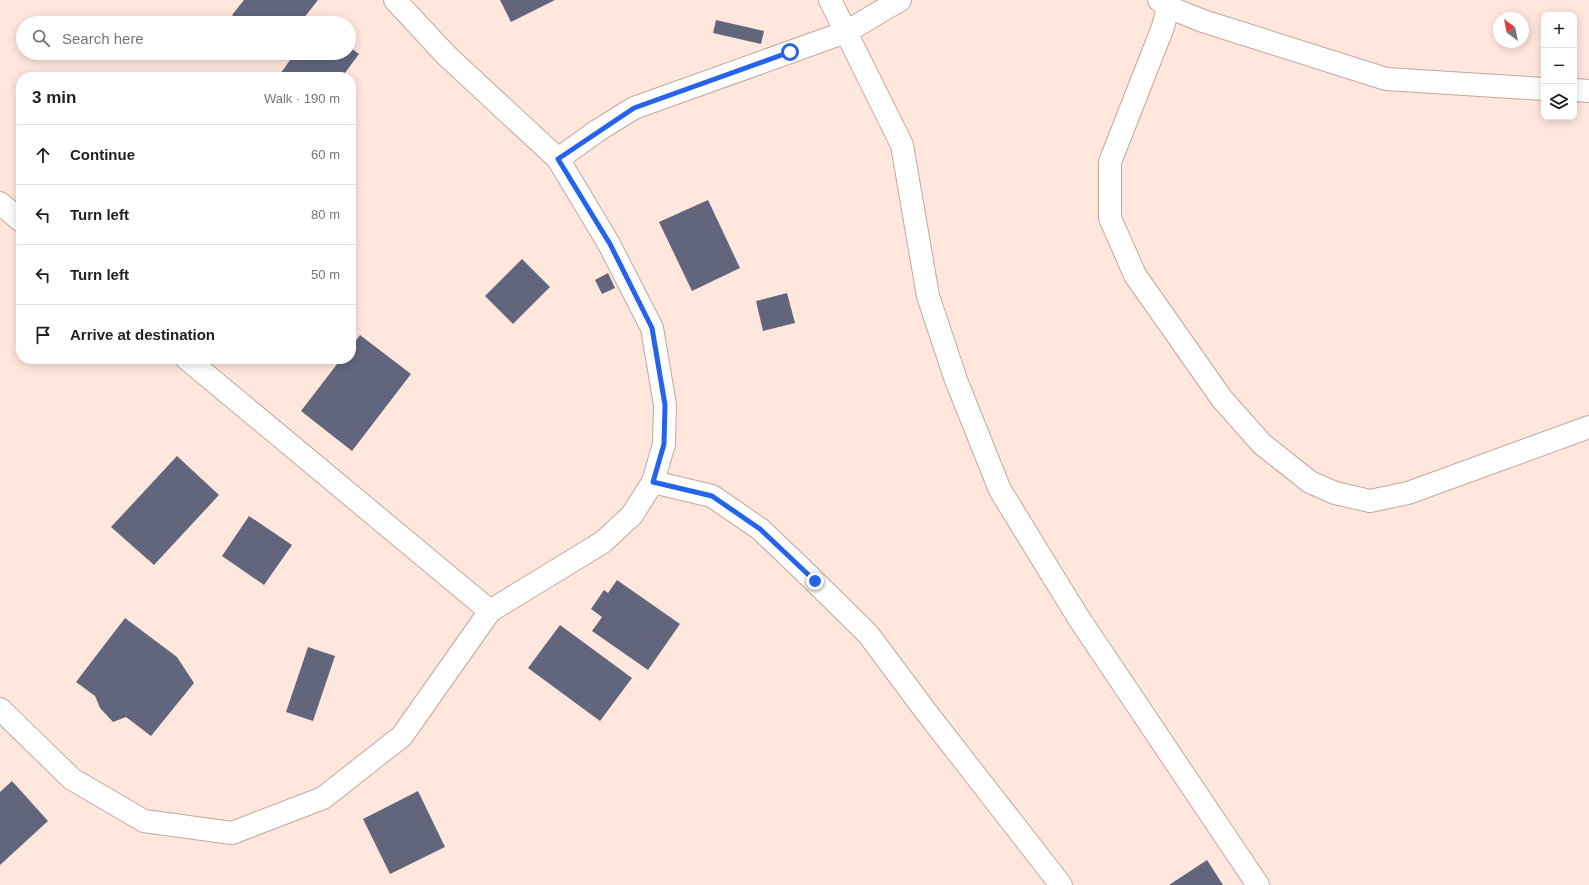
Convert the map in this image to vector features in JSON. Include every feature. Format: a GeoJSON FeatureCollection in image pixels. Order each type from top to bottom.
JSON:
{"type":"FeatureCollection","features":[{"type":"Feature","properties":{"kind":"street"},"geometry":{"type":"LineString","coordinates":[[0,709],[72,779],[144,821],[232,833],[323,798],[402,736],[490,611],[603,542],[632,515],[653,482],[664,444],[665,405],[652,328],[610,244],[558,159],[446,55],[395,0]]}},
{"type":"Feature","properties":{"kind":"street"},"geometry":{"type":"LineString","coordinates":[[830,0],[902,146],[928,296],[956,380],[1000,490],[1078,617],[1258,885]]}},
{"type":"Feature","properties":{"kind":"street"},"geometry":{"type":"LineString","coordinates":[[558,159],[634,108],[846,32],[900,0]]}},
{"type":"Feature","properties":{"kind":"street"},"geometry":{"type":"LineString","coordinates":[[1541,89],[1386,79],[1203,21],[1164,4],[1163,27],[1110,162],[1110,218],[1135,275],[1222,399],[1262,444],[1310,482],[1335,493],[1370,501],[1408,493],[1589,427]]}},
{"type":"Feature","properties":{"kind":"street"},"geometry":{"type":"LineString","coordinates":[[1577,90],[1589,91]]}},
{"type":"Feature","properties":{"kind":"street"},"geometry":{"type":"LineString","coordinates":[[0,203],[16,217]]}},
{"type":"Feature","properties":{"kind":"street"},"geometry":{"type":"LineString","coordinates":[[193,364],[490,611]]}},
{"type":"Feature","properties":{"kind":"street"},"geometry":{"type":"LineString","coordinates":[[653,482],[712,496],[760,529],[810,576],[868,634],[927,713],[1061,885]]}},
{"type":"Feature","properties":{"kind":"building"},"geometry":{"type":"Polygon","coordinates":[[[244,0],[318,0],[305,16],[232,15],[244,0]]]}},
{"type":"Feature","properties":{"kind":"building"},"geometry":{"type":"Polygon","coordinates":[[[500,0],[555,0],[511,22],[500,0]]]}},
{"type":"Feature","properties":{"kind":"building"},"geometry":{"type":"Polygon","coordinates":[[[716,20],[764,31],[761,44],[713,33],[716,20]]]}},
{"type":"Feature","properties":{"kind":"building"},"geometry":{"type":"Polygon","coordinates":[[[290,60],[355,60],[346,72],[282,72],[290,60]]]}},
{"type":"Feature","properties":{"kind":"building"},"geometry":{"type":"Polygon","coordinates":[[[708,200],[740,268],[692,291],[659,222],[708,200]]]}},
{"type":"Feature","properties":{"kind":"building"},"geometry":{"type":"Polygon","coordinates":[[[522,259],[550,287],[513,324],[485,296],[522,259]]]}},
{"type":"Feature","properties":{"kind":"building"},"geometry":{"type":"Polygon","coordinates":[[[608,273],[615,288],[602,294],[595,280],[608,273]]]}},
{"type":"Feature","properties":{"kind":"building"},"geometry":{"type":"Polygon","coordinates":[[[787,293],[795,323],[763,331],[756,301],[787,293]]]}},
{"type":"Feature","properties":{"kind":"building"},"geometry":{"type":"Polygon","coordinates":[[[360,335],[411,374],[352,451],[301,411],[337,364],[356,364],[356,340],[360,335]]]}},
{"type":"Feature","properties":{"kind":"building"},"geometry":{"type":"Polygon","coordinates":[[[177,456],[219,495],[154,565],[111,527],[177,456]]]}},
{"type":"Feature","properties":{"kind":"building"},"geometry":{"type":"Polygon","coordinates":[[[249,516],[292,545],[264,585],[222,556],[249,516]]]}},
{"type":"Feature","properties":{"kind":"building"},"geometry":{"type":"Polygon","coordinates":[[[617,580],[680,624],[648,670],[592,631],[602,617],[591,609],[604,590],[608,593],[617,580]]]}},
{"type":"Feature","properties":{"kind":"building"},"geometry":{"type":"Polygon","coordinates":[[[125,618],[177,657],[194,683],[151,736],[126,717],[113,722],[100,708],[95,696],[76,682],[125,618]]]}},
{"type":"Feature","properties":{"kind":"building"},"geometry":{"type":"Polygon","coordinates":[[[560,625],[632,678],[600,721],[528,668],[560,625]]]}},
{"type":"Feature","properties":{"kind":"building"},"geometry":{"type":"Polygon","coordinates":[[[308,647],[335,656],[313,721],[286,712],[308,647]]]}},
{"type":"Feature","properties":{"kind":"building"},"geometry":{"type":"Polygon","coordinates":[[[12,781],[48,821],[0,865],[0,792],[12,781]]]}},
{"type":"Feature","properties":{"kind":"building"},"geometry":{"type":"Polygon","coordinates":[[[418,791],[445,847],[390,874],[363,819],[418,791]]]}},
{"type":"Feature","properties":{"kind":"building"},"geometry":{"type":"Polygon","coordinates":[[[1207,860],[1223,885],[1169,885],[1207,860]]]}},
{"type":"Feature","properties":{"kind":"route"},"geometry":{"type":"LineString","coordinates":[[790,52],[634,108],[597,131],[558,159],[610,244],[652,328],[665,405],[664,444],[653,482],[712,496],[760,529],[815,581]]}}]}
